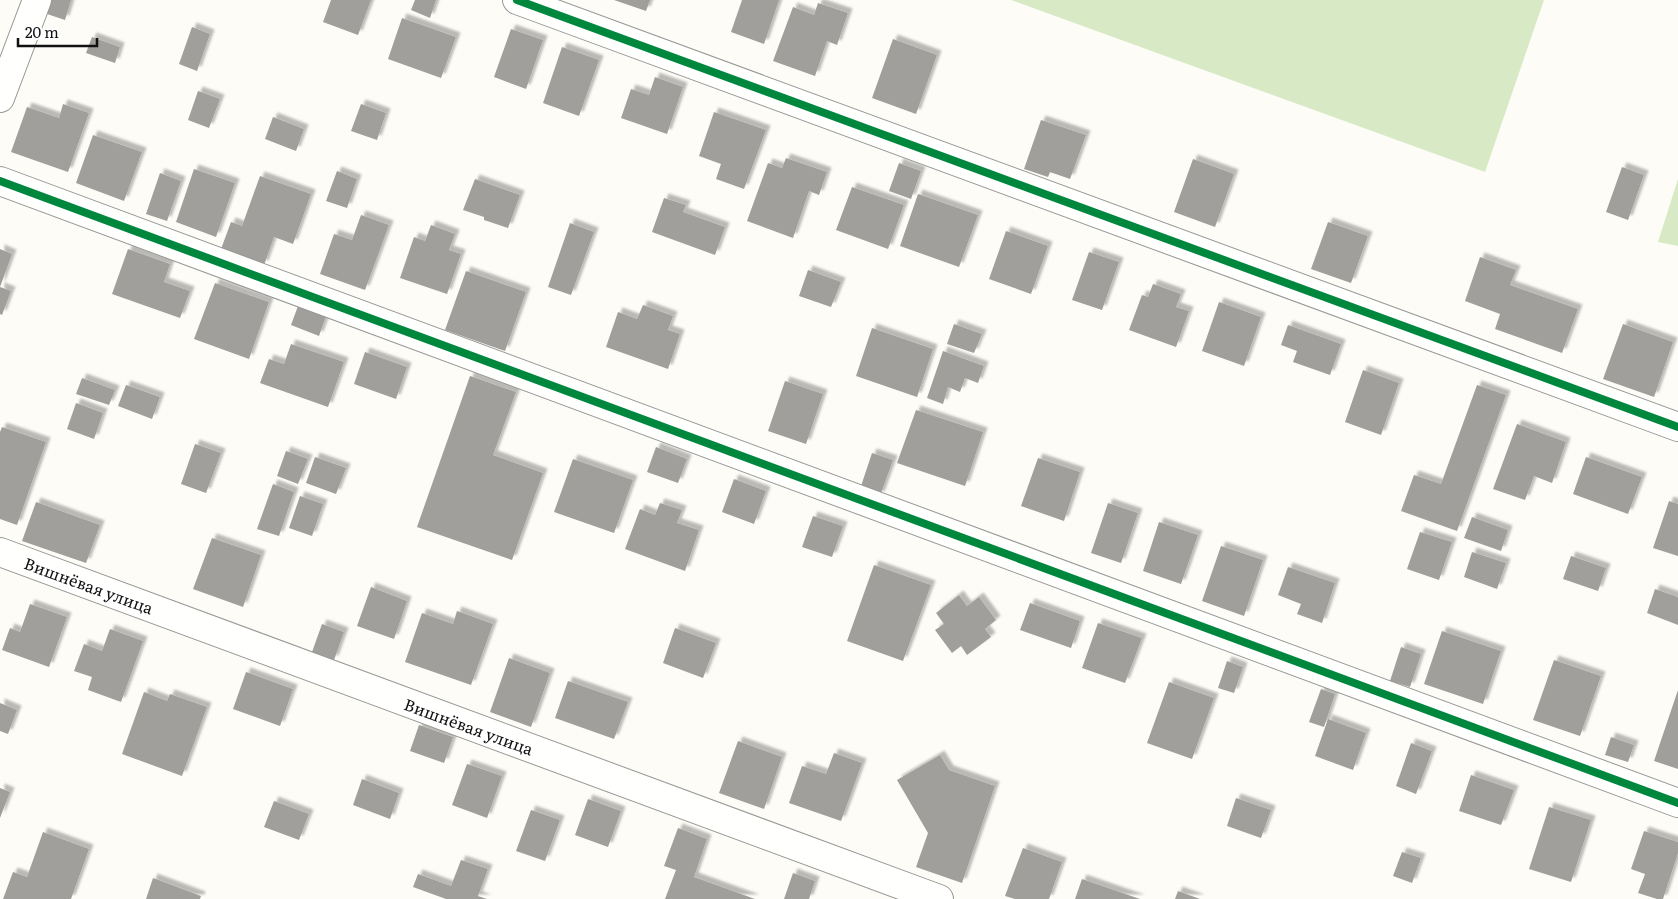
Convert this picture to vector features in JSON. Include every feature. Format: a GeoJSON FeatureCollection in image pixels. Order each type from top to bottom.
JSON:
{"type":"FeatureCollection","features":[{"type":"Feature","properties":{"kind":"street"},"geometry":{"type":"LineString","coordinates":[[0,98],[37,0]]}},
{"type":"Feature","properties":{"kind":"street"},"geometry":{"type":"LineString","coordinates":[[517,0],[1678,427]]}},
{"type":"Feature","properties":{"kind":"street"},"geometry":{"type":"LineString","coordinates":[[0,181],[1678,803]]}},
{"type":"Feature","properties":{"kind":"street","name":"Вишнёвая улица"},"geometry":{"type":"LineString","coordinates":[[0,552],[939,899]]}},
{"type":"Feature","properties":{"kind":"green space"},"geometry":{"type":"Polygon","coordinates":[[[1011,0],[1544,0],[1485,172],[1011,0]]]}},
{"type":"Feature","properties":{"kind":"green space"},"geometry":{"type":"Polygon","coordinates":[[[1678,179],[1678,246],[1658,242],[1678,179]]]}},
{"type":"Feature","properties":{"kind":"building"},"geometry":{"type":"Polygon","coordinates":[[[52,0],[71,0],[65,20],[47,14],[52,0]]]}},
{"type":"Feature","properties":{"kind":"building"},"geometry":{"type":"Polygon","coordinates":[[[331,0],[371,0],[358,35],[323,22],[331,0]]]}},
{"type":"Feature","properties":{"kind":"building"},"geometry":{"type":"Polygon","coordinates":[[[415,0],[436,0],[430,18],[411,10],[415,0]]]}},
{"type":"Feature","properties":{"kind":"building"},"geometry":{"type":"Polygon","coordinates":[[[614,0],[650,0],[646,11],[614,0]]]}},
{"type":"Feature","properties":{"kind":"building"},"geometry":{"type":"Polygon","coordinates":[[[742,0],[779,0],[764,44],[731,32],[742,0]]]}},
{"type":"Feature","properties":{"kind":"building"},"geometry":{"type":"Polygon","coordinates":[[[818,3],[848,13],[837,45],[827,41],[815,76],[773,61],[793,7],[814,15],[818,3]]]}},
{"type":"Feature","properties":{"kind":"building"},"geometry":{"type":"Polygon","coordinates":[[[402,18],[456,37],[441,78],[388,59],[402,18]]]}},
{"type":"Feature","properties":{"kind":"building"},"geometry":{"type":"Polygon","coordinates":[[[192,27],[210,34],[197,71],[179,64],[192,27]]]}},
{"type":"Feature","properties":{"kind":"building"},"geometry":{"type":"Polygon","coordinates":[[[511,29],[543,40],[526,89],[494,77],[511,29]]]}},
{"type":"Feature","properties":{"kind":"building"},"geometry":{"type":"Polygon","coordinates":[[[92,37],[120,47],[115,63],[86,53],[92,37]]]}},
{"type":"Feature","properties":{"kind":"building"},"geometry":{"type":"Polygon","coordinates":[[[893,39],[937,55],[916,114],[872,98],[893,39]]]}},
{"type":"Feature","properties":{"kind":"building"},"geometry":{"type":"Polygon","coordinates":[[[562,47],[599,60],[579,116],[543,103],[562,47]]]}},
{"type":"Feature","properties":{"kind":"building"},"geometry":{"type":"Polygon","coordinates":[[[655,77],[683,87],[667,134],[621,118],[631,89],[649,95],[655,77]]]}},
{"type":"Feature","properties":{"kind":"building"},"geometry":{"type":"Polygon","coordinates":[[[198,91],[220,99],[209,128],[188,120],[198,91]]]}},
{"type":"Feature","properties":{"kind":"building"},"geometry":{"type":"Polygon","coordinates":[[[63,104],[89,113],[68,172],[11,152],[27,107],[59,118],[63,104]]]}},
{"type":"Feature","properties":{"kind":"building"},"geometry":{"type":"Polygon","coordinates":[[[361,104],[386,113],[377,140],[351,131],[361,104]]]}},
{"type":"Feature","properties":{"kind":"building"},"geometry":{"type":"Polygon","coordinates":[[[714,112],[766,130],[744,189],[716,179],[721,164],[699,156],[714,112]]]}},
{"type":"Feature","properties":{"kind":"building"},"geometry":{"type":"Polygon","coordinates":[[[273,117],[304,129],[296,151],[265,139],[273,117]]]}},
{"type":"Feature","properties":{"kind":"building"},"geometry":{"type":"Polygon","coordinates":[[[1041,120],[1086,135],[1070,179],[1050,172],[1048,177],[1024,169],[1041,120]]]}},
{"type":"Feature","properties":{"kind":"building"},"geometry":{"type":"Polygon","coordinates":[[[93,135],[142,152],[124,201],[76,183],[93,135]]]}},
{"type":"Feature","properties":{"kind":"building"},"geometry":{"type":"Polygon","coordinates":[[[786,158],[827,172],[819,195],[809,191],[793,238],[747,221],[768,163],[782,168],[786,158]]]}},
{"type":"Feature","properties":{"kind":"building"},"geometry":{"type":"Polygon","coordinates":[[[1193,159],[1234,174],[1215,227],[1174,212],[1193,159]]]}},
{"type":"Feature","properties":{"kind":"building"},"geometry":{"type":"Polygon","coordinates":[[[899,163],[921,171],[911,199],[889,191],[899,163]]]}},
{"type":"Feature","properties":{"kind":"building"},"geometry":{"type":"Polygon","coordinates":[[[1622,167],[1644,175],[1628,220],[1606,212],[1622,167]]]}},
{"type":"Feature","properties":{"kind":"building"},"geometry":{"type":"Polygon","coordinates":[[[194,169],[235,183],[216,237],[176,222],[194,169]]]}},
{"type":"Feature","properties":{"kind":"building"},"geometry":{"type":"Polygon","coordinates":[[[337,171],[357,179],[347,208],[326,201],[337,171]]]}},
{"type":"Feature","properties":{"kind":"building"},"geometry":{"type":"Polygon","coordinates":[[[160,173],[181,181],[167,221],[146,214],[160,173]]]}},
{"type":"Feature","properties":{"kind":"building"},"geometry":{"type":"Polygon","coordinates":[[[260,176],[311,194],[293,244],[274,237],[264,265],[221,249],[231,222],[242,226],[260,176]]]}},
{"type":"Feature","properties":{"kind":"building"},"geometry":{"type":"Polygon","coordinates":[[[475,179],[520,195],[508,228],[463,210],[475,179]]]}},
{"type":"Feature","properties":{"kind":"building"},"geometry":{"type":"Polygon","coordinates":[[[852,187],[904,205],[888,249],[836,230],[852,187]]]}},
{"type":"Feature","properties":{"kind":"building"},"geometry":{"type":"Polygon","coordinates":[[[918,194],[978,215],[959,267],[900,246],[918,194]]]}},
{"type":"Feature","properties":{"kind":"building"},"geometry":{"type":"Polygon","coordinates":[[[664,198],[686,205],[683,212],[725,227],[715,255],[652,232],[664,198]]]}},
{"type":"Feature","properties":{"kind":"building"},"geometry":{"type":"Polygon","coordinates":[[[361,215],[389,225],[365,290],[320,274],[334,234],[352,240],[361,215]]]}},
{"type":"Feature","properties":{"kind":"building"},"geometry":{"type":"Polygon","coordinates":[[[1328,222],[1368,236],[1351,283],[1311,269],[1328,222]]]}},
{"type":"Feature","properties":{"kind":"building"},"geometry":{"type":"Polygon","coordinates":[[[570,223],[594,232],[571,295],[548,287],[570,223]]]}},
{"type":"Feature","properties":{"kind":"building"},"geometry":{"type":"Polygon","coordinates":[[[431,225],[455,234],[449,250],[461,254],[447,294],[400,278],[414,237],[425,241],[431,225]]]}},
{"type":"Feature","properties":{"kind":"building"},"geometry":{"type":"Polygon","coordinates":[[[1006,231],[1048,246],[1031,294],[989,279],[1006,231]]]}},
{"type":"Feature","properties":{"kind":"building"},"geometry":{"type":"Polygon","coordinates":[[[0,249],[12,254],[0,287],[0,249]]]}},
{"type":"Feature","properties":{"kind":"building"},"geometry":{"type":"Polygon","coordinates":[[[128,249],[170,264],[164,282],[190,291],[180,318],[112,294],[128,249]]]}},
{"type":"Feature","properties":{"kind":"building"},"geometry":{"type":"Polygon","coordinates":[[[1089,252],[1119,262],[1102,310],[1072,300],[1089,252]]]}},
{"type":"Feature","properties":{"kind":"building"},"geometry":{"type":"Polygon","coordinates":[[[1480,257],[1516,270],[1510,285],[1578,309],[1562,353],[1495,329],[1500,314],[1465,301],[1480,257]]]}},
{"type":"Feature","properties":{"kind":"building"},"geometry":{"type":"Polygon","coordinates":[[[808,270],[841,282],[831,307],[799,296],[808,270]]]}},
{"type":"Feature","properties":{"kind":"building"},"geometry":{"type":"Polygon","coordinates":[[[466,271],[526,292],[505,351],[445,330],[466,271]]]}},
{"type":"Feature","properties":{"kind":"building"},"geometry":{"type":"Polygon","coordinates":[[[215,283],[269,302],[249,359],[194,339],[215,283]]]}},
{"type":"Feature","properties":{"kind":"building"},"geometry":{"type":"Polygon","coordinates":[[[1153,284],[1181,294],[1176,307],[1189,311],[1176,347],[1129,330],[1142,295],[1148,297],[1153,284]]]}},
{"type":"Feature","properties":{"kind":"building"},"geometry":{"type":"Polygon","coordinates":[[[0,287],[11,291],[2,315],[0,314],[0,287]]]}},
{"type":"Feature","properties":{"kind":"building"},"geometry":{"type":"Polygon","coordinates":[[[1219,302],[1261,317],[1244,366],[1202,351],[1219,302]]]}},
{"type":"Feature","properties":{"kind":"building"},"geometry":{"type":"Polygon","coordinates":[[[643,305],[673,316],[668,330],[680,334],[668,369],[606,347],[618,312],[637,319],[643,305]]]}},
{"type":"Feature","properties":{"kind":"building"},"geometry":{"type":"Polygon","coordinates":[[[298,306],[326,316],[319,336],[291,325],[298,306]]]}},
{"type":"Feature","properties":{"kind":"building"},"geometry":{"type":"Polygon","coordinates":[[[954,324],[982,334],[974,353],[947,344],[954,324]]]}},
{"type":"Feature","properties":{"kind":"building"},"geometry":{"type":"Polygon","coordinates":[[[1623,324],[1673,342],[1654,397],[1603,379],[1623,324]]]}},
{"type":"Feature","properties":{"kind":"building"},"geometry":{"type":"Polygon","coordinates":[[[1288,325],[1341,344],[1330,375],[1293,362],[1297,351],[1281,345],[1288,325]]]}},
{"type":"Feature","properties":{"kind":"building"},"geometry":{"type":"Polygon","coordinates":[[[872,328],[933,349],[917,397],[856,376],[872,328]]]}},
{"type":"Feature","properties":{"kind":"building"},"geometry":{"type":"Polygon","coordinates":[[[291,344],[344,362],[328,407],[260,383],[269,359],[284,364],[291,344]]]}},
{"type":"Feature","properties":{"kind":"building"},"geometry":{"type":"Polygon","coordinates":[[[943,351],[984,366],[978,383],[965,378],[960,392],[948,387],[943,404],[927,398],[943,351]]]}},
{"type":"Feature","properties":{"kind":"building"},"geometry":{"type":"Polygon","coordinates":[[[365,352],[407,367],[396,399],[354,384],[365,352]]]}},
{"type":"Feature","properties":{"kind":"building"},"geometry":{"type":"Polygon","coordinates":[[[1363,370],[1399,383],[1381,435],[1345,422],[1363,370]]]}},
{"type":"Feature","properties":{"kind":"building"},"geometry":{"type":"Polygon","coordinates":[[[470,376],[516,392],[493,455],[543,473],[512,560],[417,527],[470,376]]]}},
{"type":"Feature","properties":{"kind":"building"},"geometry":{"type":"Polygon","coordinates":[[[82,378],[115,390],[109,405],[76,394],[82,378]]]}},
{"type":"Feature","properties":{"kind":"building"},"geometry":{"type":"Polygon","coordinates":[[[785,381],[823,394],[806,444],[768,431],[785,381]]]}},
{"type":"Feature","properties":{"kind":"building"},"geometry":{"type":"Polygon","coordinates":[[[126,385],[160,397],[152,419],[118,406],[126,385]]]}},
{"type":"Feature","properties":{"kind":"building"},"geometry":{"type":"Polygon","coordinates":[[[1477,385],[1506,395],[1457,531],[1401,511],[1414,475],[1441,484],[1477,385]]]}},
{"type":"Feature","properties":{"kind":"building"},"geometry":{"type":"Polygon","coordinates":[[[76,403],[103,413],[94,439],[67,429],[76,403]]]}},
{"type":"Feature","properties":{"kind":"building"},"geometry":{"type":"Polygon","coordinates":[[[916,410],[983,432],[965,486],[897,463],[916,410]]]}},
{"type":"Feature","properties":{"kind":"building"},"geometry":{"type":"Polygon","coordinates":[[[1517,424],[1566,442],[1552,483],[1534,476],[1525,500],[1493,489],[1517,424]]]}},
{"type":"Feature","properties":{"kind":"building"},"geometry":{"type":"Polygon","coordinates":[[[2,427],[46,442],[17,525],[0,519],[0,432],[2,427]]]}},
{"type":"Feature","properties":{"kind":"building"},"geometry":{"type":"Polygon","coordinates":[[[195,444],[221,453],[206,493],[181,484],[195,444]]]}},
{"type":"Feature","properties":{"kind":"building"},"geometry":{"type":"Polygon","coordinates":[[[656,447],[687,459],[678,483],[647,472],[656,447]]]}},
{"type":"Feature","properties":{"kind":"building"},"geometry":{"type":"Polygon","coordinates":[[[286,451],[308,459],[298,484],[277,476],[286,451]]]}},
{"type":"Feature","properties":{"kind":"building"},"geometry":{"type":"Polygon","coordinates":[[[872,453],[893,460],[880,496],[860,489],[872,453]]]}},
{"type":"Feature","properties":{"kind":"building"},"geometry":{"type":"Polygon","coordinates":[[[315,457],[346,468],[336,494],[306,483],[315,457]]]}},
{"type":"Feature","properties":{"kind":"building"},"geometry":{"type":"Polygon","coordinates":[[[1586,457],[1642,477],[1628,514],[1573,494],[1586,457]]]}},
{"type":"Feature","properties":{"kind":"building"},"geometry":{"type":"Polygon","coordinates":[[[1038,458],[1080,472],[1064,521],[1021,506],[1038,458]]]}},
{"type":"Feature","properties":{"kind":"building"},"geometry":{"type":"Polygon","coordinates":[[[573,459],[633,480],[614,533],[554,512],[573,459]]]}},
{"type":"Feature","properties":{"kind":"building"},"geometry":{"type":"Polygon","coordinates":[[[734,479],[766,491],[754,524],[722,512],[734,479]]]}},
{"type":"Feature","properties":{"kind":"building"},"geometry":{"type":"Polygon","coordinates":[[[273,484],[294,492],[279,536],[257,529],[273,484]]]}},
{"type":"Feature","properties":{"kind":"building"},"geometry":{"type":"Polygon","coordinates":[[[300,496],[323,504],[312,536],[289,528],[300,496]]]}},
{"type":"Feature","properties":{"kind":"building"},"geometry":{"type":"Polygon","coordinates":[[[1669,501],[1678,504],[1678,556],[1653,548],[1669,501]]]}},
{"type":"Feature","properties":{"kind":"building"},"geometry":{"type":"Polygon","coordinates":[[[36,502],[100,525],[86,563],[22,541],[36,502]]]}},
{"type":"Feature","properties":{"kind":"building"},"geometry":{"type":"Polygon","coordinates":[[[660,503],[682,510],[677,523],[699,530],[685,571],[625,549],[640,509],[655,515],[660,503]]]}},
{"type":"Feature","properties":{"kind":"building"},"geometry":{"type":"Polygon","coordinates":[[[1108,503],[1138,513],[1121,563],[1091,553],[1108,503]]]}},
{"type":"Feature","properties":{"kind":"building"},"geometry":{"type":"Polygon","coordinates":[[[813,516],[843,526],[832,557],[802,547],[813,516]]]}},
{"type":"Feature","properties":{"kind":"building"},"geometry":{"type":"Polygon","coordinates":[[[1472,517],[1508,530],[1501,551],[1464,538],[1472,517]]]}},
{"type":"Feature","properties":{"kind":"building"},"geometry":{"type":"Polygon","coordinates":[[[1159,522],[1198,535],[1181,584],[1143,571],[1159,522]]]}},
{"type":"Feature","properties":{"kind":"building"},"geometry":{"type":"Polygon","coordinates":[[[1420,532],[1452,542],[1439,580],[1407,569],[1420,532]]]}},
{"type":"Feature","properties":{"kind":"building"},"geometry":{"type":"Polygon","coordinates":[[[212,538],[261,555],[243,607],[193,589],[212,538]]]}},
{"type":"Feature","properties":{"kind":"building"},"geometry":{"type":"Polygon","coordinates":[[[1221,546],[1263,560],[1244,616],[1202,601],[1221,546]]]}},
{"type":"Feature","properties":{"kind":"building"},"geometry":{"type":"Polygon","coordinates":[[[1472,552],[1506,563],[1497,589],[1464,577],[1472,552]]]}},
{"type":"Feature","properties":{"kind":"building"},"geometry":{"type":"Polygon","coordinates":[[[1571,556],[1606,568],[1598,591],[1563,579],[1571,556]]]}},
{"type":"Feature","properties":{"kind":"building"},"geometry":{"type":"Polygon","coordinates":[[[874,565],[931,585],[903,661],[847,641],[874,565]]]}},
{"type":"Feature","properties":{"kind":"building"},"geometry":{"type":"Polygon","coordinates":[[[1288,567],[1335,583],[1322,623],[1297,614],[1301,604],[1278,595],[1288,567]]]}},
{"type":"Feature","properties":{"kind":"building"},"geometry":{"type":"Polygon","coordinates":[[[371,587],[407,601],[394,639],[357,626],[371,587]]]}},
{"type":"Feature","properties":{"kind":"building"},"geometry":{"type":"Polygon","coordinates":[[[1655,589],[1678,597],[1678,625],[1647,613],[1655,589]]]}},
{"type":"Feature","properties":{"kind":"building"},"geometry":{"type":"Polygon","coordinates":[[[959,595],[967,606],[979,597],[996,620],[985,629],[991,637],[967,655],[961,646],[952,653],[935,630],[944,624],[936,613],[959,595]]]}},
{"type":"Feature","properties":{"kind":"building"},"geometry":{"type":"Polygon","coordinates":[[[1030,603],[1080,621],[1071,648],[1020,630],[1030,603]]]}},
{"type":"Feature","properties":{"kind":"building"},"geometry":{"type":"Polygon","coordinates":[[[30,604],[67,617],[49,667],[2,650],[10,628],[20,632],[30,604]]]}},
{"type":"Feature","properties":{"kind":"building"},"geometry":{"type":"Polygon","coordinates":[[[457,611],[493,624],[471,685],[405,662],[422,613],[453,624],[457,611]]]}},
{"type":"Feature","properties":{"kind":"building"},"geometry":{"type":"Polygon","coordinates":[[[1098,623],[1142,638],[1125,683],[1082,668],[1098,623]]]}},
{"type":"Feature","properties":{"kind":"building"},"geometry":{"type":"Polygon","coordinates":[[[322,624],[344,632],[334,660],[312,652],[322,624]]]}},
{"type":"Feature","properties":{"kind":"building"},"geometry":{"type":"Polygon","coordinates":[[[675,628],[716,643],[703,678],[663,663],[675,628]]]}},
{"type":"Feature","properties":{"kind":"building"},"geometry":{"type":"Polygon","coordinates":[[[110,629],[143,641],[121,702],[88,690],[92,677],[74,671],[84,644],[102,651],[110,629]]]}},
{"type":"Feature","properties":{"kind":"building"},"geometry":{"type":"Polygon","coordinates":[[[1442,631],[1501,651],[1483,704],[1424,684],[1442,631]]]}},
{"type":"Feature","properties":{"kind":"building"},"geometry":{"type":"Polygon","coordinates":[[[1401,647],[1421,654],[1410,687],[1390,681],[1401,647]]]}},
{"type":"Feature","properties":{"kind":"building"},"geometry":{"type":"Polygon","coordinates":[[[509,658],[550,673],[531,727],[490,712],[509,658]]]}},
{"type":"Feature","properties":{"kind":"building"},"geometry":{"type":"Polygon","coordinates":[[[1554,660],[1601,676],[1580,736],[1533,720],[1554,660]]]}},
{"type":"Feature","properties":{"kind":"building"},"geometry":{"type":"Polygon","coordinates":[[[1227,661],[1243,667],[1234,693],[1218,688],[1227,661]]]}},
{"type":"Feature","properties":{"kind":"building"},"geometry":{"type":"Polygon","coordinates":[[[246,672],[293,689],[280,726],[233,709],[246,672]]]}},
{"type":"Feature","properties":{"kind":"building"},"geometry":{"type":"Polygon","coordinates":[[[568,681],[628,702],[614,739],[555,718],[568,681]]]}},
{"type":"Feature","properties":{"kind":"building"},"geometry":{"type":"Polygon","coordinates":[[[1169,682],[1214,698],[1192,759],[1147,743],[1169,682]]]}},
{"type":"Feature","properties":{"kind":"building"},"geometry":{"type":"Polygon","coordinates":[[[1321,689],[1335,694],[1324,727],[1309,722],[1321,689]]]}},
{"type":"Feature","properties":{"kind":"building"},"geometry":{"type":"Polygon","coordinates":[[[1678,690],[1678,769],[1654,761],[1678,690]]]}},
{"type":"Feature","properties":{"kind":"building"},"geometry":{"type":"Polygon","coordinates":[[[144,692],[167,701],[170,694],[207,707],[182,776],[122,754],[144,692]]]}},
{"type":"Feature","properties":{"kind":"building"},"geometry":{"type":"Polygon","coordinates":[[[0,703],[17,710],[8,734],[0,731],[0,703]]]}},
{"type":"Feature","properties":{"kind":"building"},"geometry":{"type":"Polygon","coordinates":[[[1328,719],[1366,733],[1353,770],[1315,756],[1328,719]]]}},
{"type":"Feature","properties":{"kind":"building"},"geometry":{"type":"Polygon","coordinates":[[[419,725],[453,737],[444,763],[410,751],[419,725]]]}},
{"type":"Feature","properties":{"kind":"building"},"geometry":{"type":"Polygon","coordinates":[[[1611,737],[1634,745],[1628,762],[1605,755],[1611,737]]]}},
{"type":"Feature","properties":{"kind":"building"},"geometry":{"type":"Polygon","coordinates":[[[738,741],[782,757],[764,809],[719,793],[738,741]]]}},
{"type":"Feature","properties":{"kind":"building"},"geometry":{"type":"Polygon","coordinates":[[[1411,743],[1432,751],[1416,794],[1396,786],[1411,743]]]}},
{"type":"Feature","properties":{"kind":"building"},"geometry":{"type":"Polygon","coordinates":[[[834,753],[862,763],[841,821],[789,803],[802,766],[826,774],[834,753]]]}},
{"type":"Feature","properties":{"kind":"building"},"geometry":{"type":"Polygon","coordinates":[[[940,755],[949,770],[995,786],[962,883],[916,867],[928,833],[897,780],[940,755]]]}},
{"type":"Feature","properties":{"kind":"building"},"geometry":{"type":"Polygon","coordinates":[[[467,764],[502,776],[487,818],[452,805],[467,764]]]}},
{"type":"Feature","properties":{"kind":"building"},"geometry":{"type":"Polygon","coordinates":[[[1471,775],[1514,790],[1501,825],[1459,811],[1471,775]]]}},
{"type":"Feature","properties":{"kind":"building"},"geometry":{"type":"Polygon","coordinates":[[[362,779],[399,793],[390,819],[353,805],[362,779]]]}},
{"type":"Feature","properties":{"kind":"building"},"geometry":{"type":"Polygon","coordinates":[[[0,788],[10,792],[0,818],[0,788]]]}},
{"type":"Feature","properties":{"kind":"building"},"geometry":{"type":"Polygon","coordinates":[[[1236,798],[1271,810],[1261,838],[1227,826],[1236,798]]]}},
{"type":"Feature","properties":{"kind":"building"},"geometry":{"type":"Polygon","coordinates":[[[588,799],[621,811],[608,847],[575,835],[588,799]]]}},
{"type":"Feature","properties":{"kind":"building"},"geometry":{"type":"Polygon","coordinates":[[[274,801],[309,814],[299,840],[264,827],[274,801]]]}},
{"type":"Feature","properties":{"kind":"building"},"geometry":{"type":"Polygon","coordinates":[[[1549,807],[1591,820],[1571,882],[1529,869],[1549,807]]]}},
{"type":"Feature","properties":{"kind":"building"},"geometry":{"type":"Polygon","coordinates":[[[531,810],[560,820],[545,861],[516,851],[531,810]]]}},
{"type":"Feature","properties":{"kind":"building"},"geometry":{"type":"Polygon","coordinates":[[[678,828],[707,839],[694,877],[755,899],[665,899],[676,870],[664,866],[678,828]]]}},
{"type":"Feature","properties":{"kind":"building"},"geometry":{"type":"Polygon","coordinates":[[[1644,831],[1678,842],[1678,853],[1663,899],[1638,893],[1645,874],[1631,869],[1644,831]]]}},
{"type":"Feature","properties":{"kind":"building"},"geometry":{"type":"Polygon","coordinates":[[[43,832],[89,849],[71,899],[3,899],[13,872],[27,877],[43,832]]]}},
{"type":"Feature","properties":{"kind":"building"},"geometry":{"type":"Polygon","coordinates":[[[1023,848],[1062,862],[1049,899],[1015,899],[1005,896],[1023,848]]]}},
{"type":"Feature","properties":{"kind":"building"},"geometry":{"type":"Polygon","coordinates":[[[1402,852],[1421,858],[1412,883],[1393,876],[1402,852]]]}},
{"type":"Feature","properties":{"kind":"building"},"geometry":{"type":"Polygon","coordinates":[[[461,860],[488,869],[478,896],[487,899],[446,899],[413,887],[418,874],[451,886],[461,860]]]}},
{"type":"Feature","properties":{"kind":"building"},"geometry":{"type":"Polygon","coordinates":[[[793,873],[815,881],[809,899],[784,899],[793,873]]]}},
{"type":"Feature","properties":{"kind":"building"},"geometry":{"type":"Polygon","coordinates":[[[153,878],[201,896],[200,899],[146,899],[153,878]]]}},
{"type":"Feature","properties":{"kind":"building"},"geometry":{"type":"Polygon","coordinates":[[[1082,879],[1140,899],[1075,899],[1082,879]]]}},
{"type":"Feature","properties":{"kind":"building"},"geometry":{"type":"Polygon","coordinates":[[[1178,891],[1200,899],[1175,899],[1178,891]]]}},
{"type":"Feature","properties":{"kind":"cycle path"},"geometry":{"type":"LineString","coordinates":[[517,0],[1678,427]]}},
{"type":"Feature","properties":{"kind":"cycle path"},"geometry":{"type":"LineString","coordinates":[[0,181],[1678,803]]}}]}
